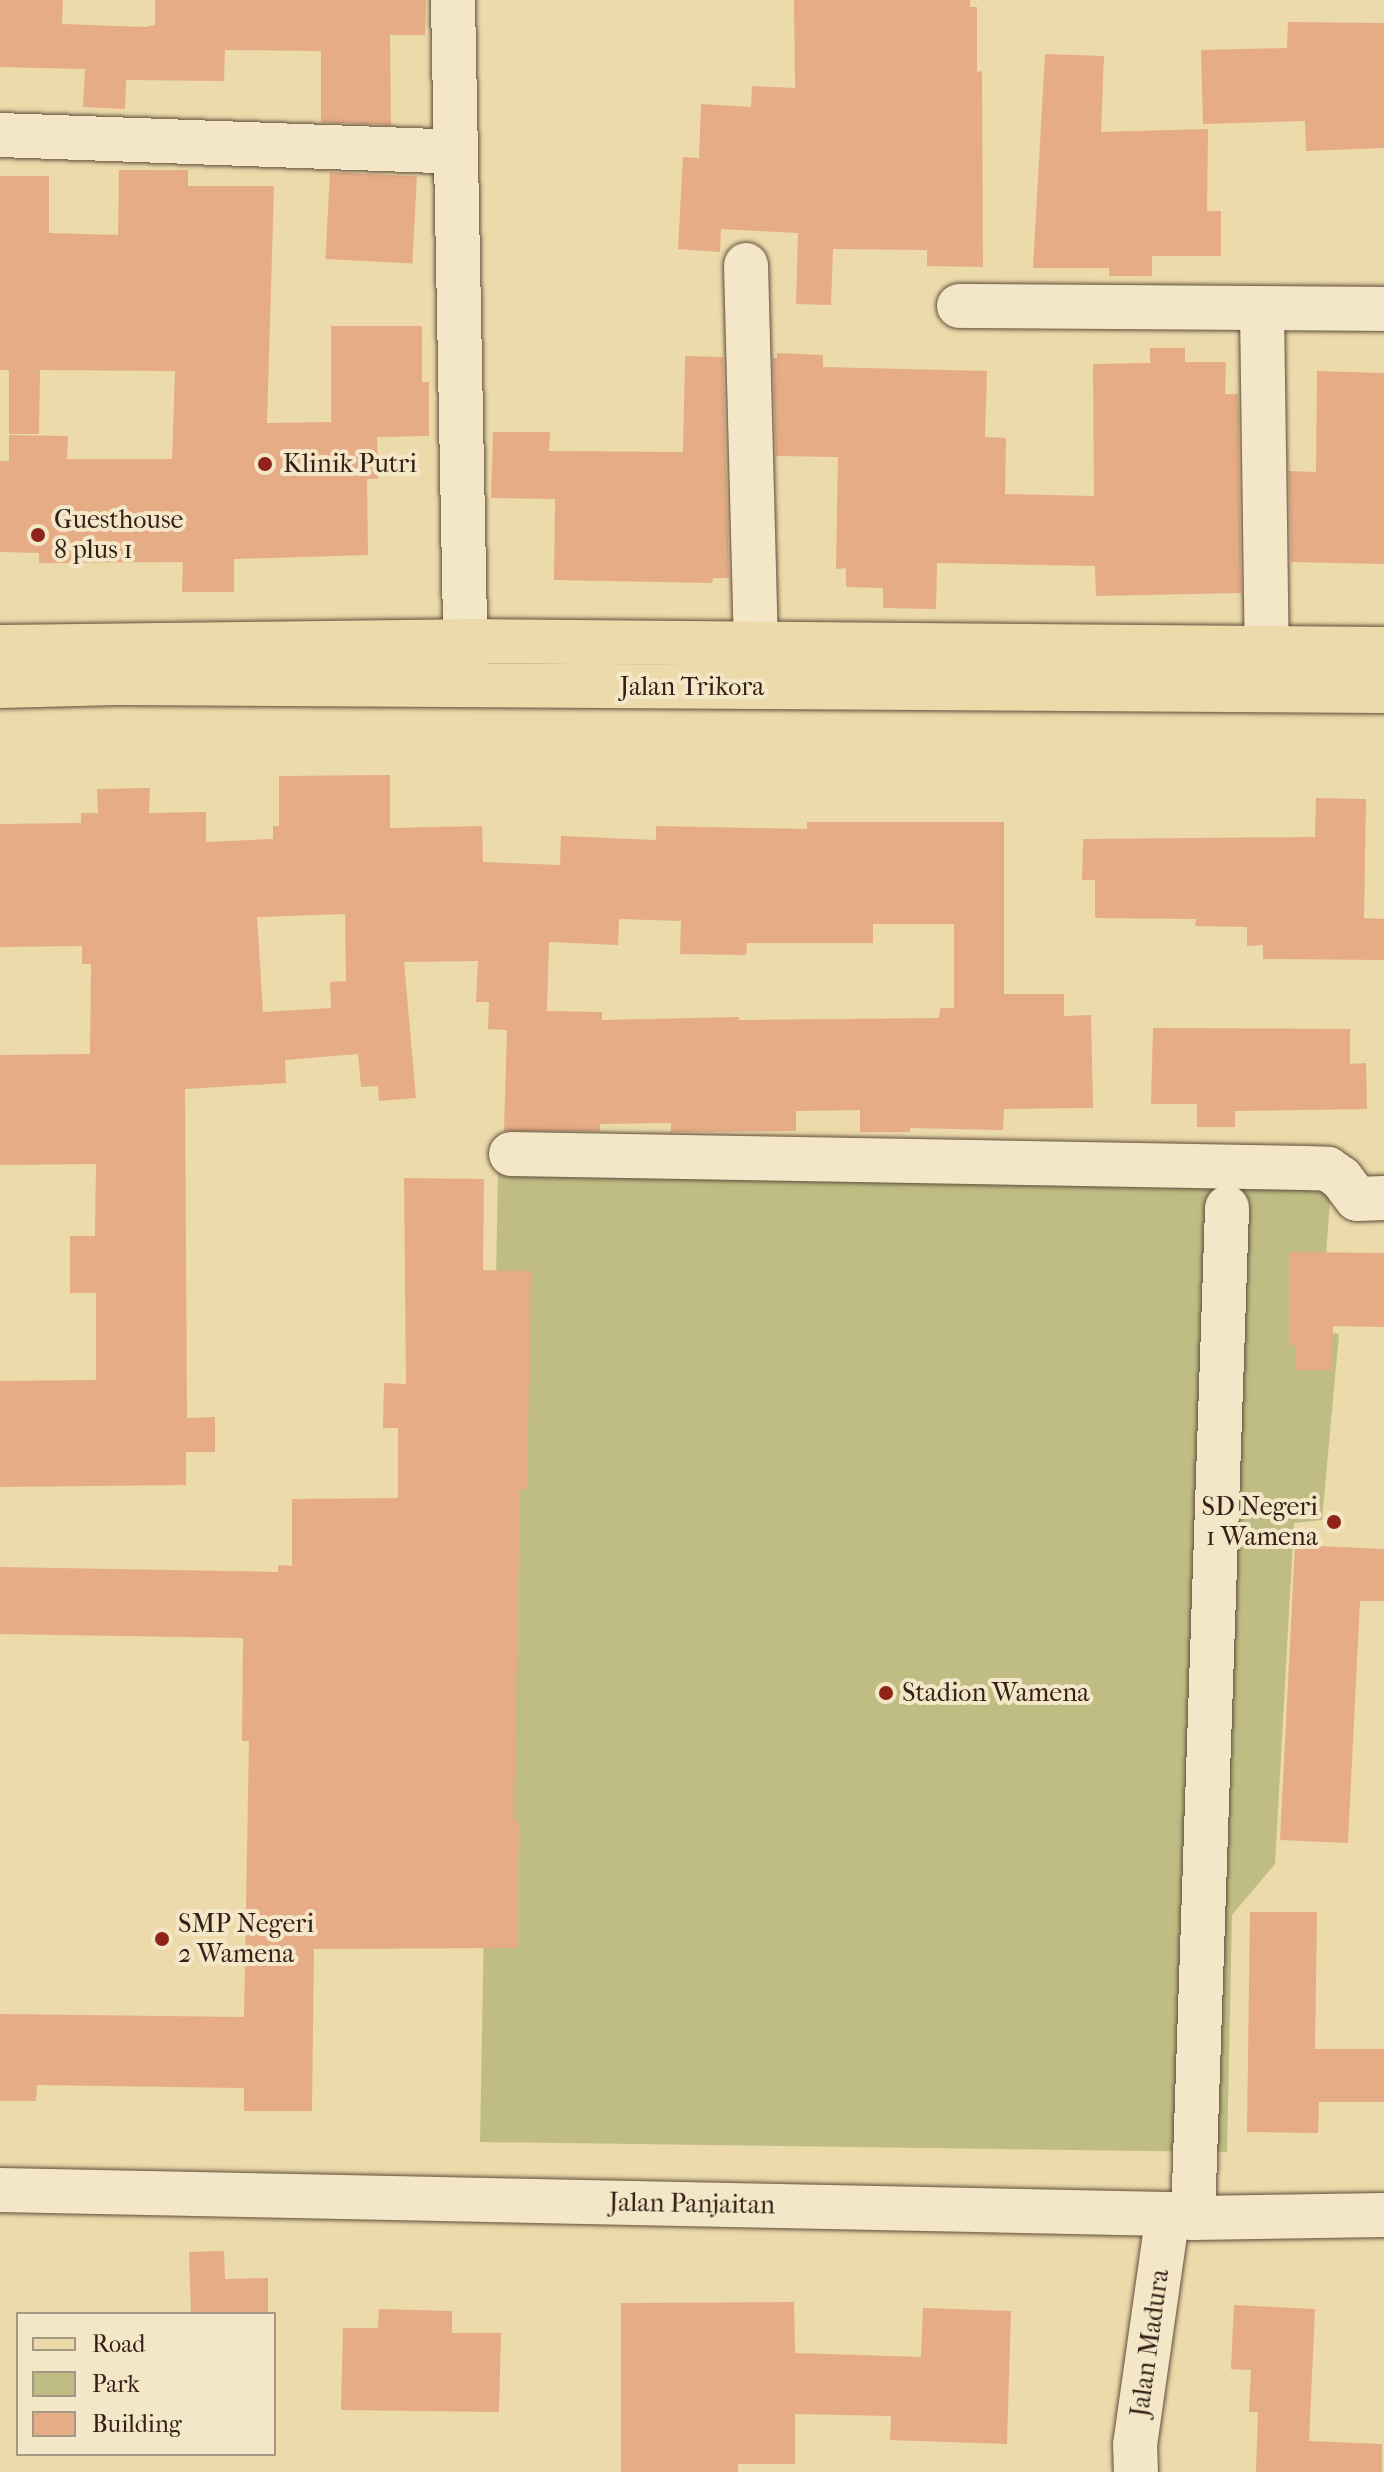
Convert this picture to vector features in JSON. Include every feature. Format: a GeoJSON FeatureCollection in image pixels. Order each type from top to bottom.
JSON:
{"type":"FeatureCollection","features":[{"type":"Feature","properties":{"kind":"main road","name":"Jalan Trikora"},"geometry":{"type":"LineString","coordinates":[[0,647],[464,641],[756,643],[1266,668],[1384,691]]}},
{"type":"Feature","properties":{"kind":"main road","name":"Jalan Trikora"},"geometry":{"type":"LineString","coordinates":[[0,686],[116,683],[757,687],[1266,668],[1384,649]]}},
{"type":"Feature","properties":{"kind":"street"},"geometry":{"type":"LineString","coordinates":[[453,0],[467,685]]}},
{"type":"Feature","properties":{"kind":"street"},"geometry":{"type":"LineString","coordinates":[[0,135],[455,152]]}},
{"type":"Feature","properties":{"kind":"street"},"geometry":{"type":"LineString","coordinates":[[746,265],[757,687]]}},
{"type":"Feature","properties":{"kind":"street"},"geometry":{"type":"LineString","coordinates":[[959,306],[1384,309]]}},
{"type":"Feature","properties":{"kind":"street"},"geometry":{"type":"LineString","coordinates":[[1262,309],[1266,668]]}},
{"type":"Feature","properties":{"kind":"street"},"geometry":{"type":"LineString","coordinates":[[511,1154],[1328,1169],[1341,1178],[1357,1199],[1384,1198]]}},
{"type":"Feature","properties":{"kind":"street","name":"Jalan Madura"},"geometry":{"type":"LineString","coordinates":[[1136,2472],[1135,2445],[1180,2216],[1227,1208]]}},
{"type":"Feature","properties":{"kind":"street","name":"Jalan Panjaitan"},"geometry":{"type":"LineString","coordinates":[[0,2190],[1180,2216],[1384,2215]]}},
{"type":"Feature","properties":{"kind":"green space","name":"Stadion Wamena"},"geometry":{"type":"Polygon","coordinates":[[[498,1170],[1331,1183],[1321,1332],[1339,1334],[1322,1520],[1294,1523],[1275,1864],[1232,1915],[1227,2152],[480,2142],[498,1170]]]}},
{"type":"Feature","properties":{"kind":"building"},"geometry":{"type":"Polygon","coordinates":[[[0,0],[63,0],[62,24],[145,27],[155,25],[155,0],[426,0],[425,35],[390,35],[391,125],[321,122],[321,51],[225,50],[224,81],[126,80],[125,109],[83,107],[85,69],[0,67],[0,0]]]}},
{"type":"Feature","properties":{"kind":"building"},"geometry":{"type":"Polygon","coordinates":[[[794,0],[970,0],[970,7],[977,7],[977,72],[982,71],[983,267],[927,266],[927,250],[833,249],[831,305],[796,304],[798,233],[721,229],[720,252],[678,249],[683,157],[699,158],[701,104],[751,107],[752,86],[795,88],[794,0]]]}},
{"type":"Feature","properties":{"kind":"building"},"geometry":{"type":"Polygon","coordinates":[[[1288,22],[1384,23],[1384,148],[1306,151],[1305,121],[1203,124],[1201,50],[1287,48],[1288,22]]]}},
{"type":"Feature","properties":{"kind":"building"},"geometry":{"type":"Polygon","coordinates":[[[1045,54],[1104,56],[1101,132],[1208,129],[1207,211],[1221,211],[1221,256],[1152,256],[1152,276],[1109,276],[1109,268],[1033,268],[1045,54]]]}},
{"type":"Feature","properties":{"kind":"building"},"geometry":{"type":"Polygon","coordinates":[[[119,170],[188,170],[188,186],[274,186],[267,423],[331,422],[331,326],[422,326],[422,382],[429,382],[429,436],[377,437],[378,479],[367,479],[368,555],[234,559],[234,592],[182,592],[183,562],[39,563],[39,553],[0,552],[0,461],[9,461],[9,435],[68,436],[67,459],[172,459],[175,371],[40,370],[39,434],[9,434],[9,370],[0,370],[0,176],[49,176],[49,233],[118,235],[119,170]]]}},
{"type":"Feature","properties":{"kind":"building"},"geometry":{"type":"Polygon","coordinates":[[[330,172],[417,177],[412,263],[325,259],[330,172]]]}},
{"type":"Feature","properties":{"kind":"building"},"geometry":{"type":"Polygon","coordinates":[[[1150,348],[1185,348],[1185,362],[1226,362],[1225,394],[1238,394],[1241,593],[1096,596],[1095,566],[937,563],[936,609],[883,608],[883,588],[846,587],[846,568],[836,569],[838,457],[776,456],[773,358],[777,358],[777,353],[823,355],[823,367],[987,371],[985,437],[1006,438],[1005,494],[1094,496],[1093,364],[1150,363],[1150,348]]]}},
{"type":"Feature","properties":{"kind":"building"},"geometry":{"type":"Polygon","coordinates":[[[685,356],[723,357],[729,578],[713,578],[712,583],[554,580],[555,499],[491,498],[493,432],[550,432],[549,451],[683,452],[685,356]]]}},
{"type":"Feature","properties":{"kind":"building"},"geometry":{"type":"Polygon","coordinates":[[[1317,371],[1384,373],[1384,564],[1291,562],[1289,471],[1316,472],[1317,371]]]}},
{"type":"Feature","properties":{"kind":"building"},"geometry":{"type":"Polygon","coordinates":[[[390,775],[390,828],[482,826],[483,862],[560,865],[561,836],[656,840],[656,826],[807,829],[807,822],[1004,822],[1004,994],[1064,994],[1064,1016],[1091,1015],[1093,1108],[1004,1109],[1003,1130],[910,1128],[910,1132],[860,1132],[860,1110],[796,1111],[796,1131],[671,1132],[671,1123],[600,1124],[600,1131],[504,1131],[507,1030],[488,1029],[489,1002],[476,1002],[478,961],[404,962],[416,1098],[379,1101],[378,1086],[361,1087],[358,1054],[285,1060],[286,1083],[185,1089],[187,1418],[215,1417],[215,1452],[186,1452],[186,1485],[0,1487],[0,1381],[96,1380],[96,1293],[70,1293],[70,1236],[95,1236],[96,1164],[0,1165],[0,1055],[90,1054],[91,964],[82,964],[82,946],[0,947],[0,824],[81,823],[81,813],[98,813],[97,789],[150,788],[149,813],[206,812],[206,842],[273,839],[273,826],[279,826],[279,776],[390,775]],[[345,914],[257,917],[263,1012],[331,1008],[330,982],[346,981],[345,914]],[[619,919],[618,945],[549,942],[547,1011],[602,1012],[602,1020],[739,1017],[739,1020],[939,1018],[940,1008],[954,1008],[954,924],[873,924],[873,943],[747,943],[746,955],[680,954],[681,921],[619,919]]]}},
{"type":"Feature","properties":{"kind":"building"},"geometry":{"type":"Polygon","coordinates":[[[1316,798],[1366,799],[1364,918],[1384,919],[1384,960],[1263,959],[1263,945],[1247,946],[1247,927],[1195,926],[1196,919],[1095,918],[1095,880],[1082,880],[1083,839],[1315,837],[1316,798]]]}},
{"type":"Feature","properties":{"kind":"building"},"geometry":{"type":"Polygon","coordinates":[[[1153,1028],[1350,1029],[1350,1064],[1366,1063],[1367,1109],[1235,1111],[1235,1127],[1197,1127],[1197,1104],[1151,1104],[1153,1028]]]}},
{"type":"Feature","properties":{"kind":"building"},"geometry":{"type":"Polygon","coordinates":[[[404,1178],[484,1179],[483,1270],[531,1271],[527,1489],[520,1489],[514,1821],[519,1821],[517,1948],[314,1949],[312,2111],[244,2111],[244,2088],[37,2085],[36,2101],[0,2101],[0,2014],[244,2017],[249,1741],[242,1741],[243,1638],[0,1634],[0,1567],[278,1572],[278,1565],[292,1566],[292,1499],[398,1498],[398,1428],[383,1428],[384,1383],[406,1384],[404,1178]]]}},
{"type":"Feature","properties":{"kind":"building"},"geometry":{"type":"Polygon","coordinates":[[[1289,1252],[1384,1253],[1384,1327],[1333,1326],[1332,1370],[1296,1370],[1296,1345],[1289,1345],[1289,1252]]]}},
{"type":"Feature","properties":{"kind":"building"},"geometry":{"type":"Polygon","coordinates":[[[1295,1545],[1384,1549],[1384,1601],[1360,1601],[1348,1843],[1280,1840],[1295,1545]]]}},
{"type":"Feature","properties":{"kind":"building"},"geometry":{"type":"Polygon","coordinates":[[[1250,1912],[1317,1912],[1315,2049],[1384,2049],[1384,2102],[1319,2102],[1318,2133],[1247,2132],[1250,1912]]]}},
{"type":"Feature","properties":{"kind":"building"},"geometry":{"type":"Polygon","coordinates":[[[224,2251],[225,2279],[268,2278],[268,2312],[191,2312],[189,2252],[224,2251]]]}},
{"type":"Feature","properties":{"kind":"building"},"geometry":{"type":"Polygon","coordinates":[[[794,2302],[795,2353],[921,2357],[923,2308],[1011,2311],[1007,2444],[890,2440],[891,2416],[795,2414],[795,2464],[738,2464],[738,2472],[621,2472],[621,2303],[794,2302]]]}},
{"type":"Feature","properties":{"kind":"building"},"geometry":{"type":"Polygon","coordinates":[[[1234,2305],[1315,2309],[1309,2441],[1382,2444],[1382,2472],[1256,2472],[1258,2412],[1249,2412],[1251,2370],[1231,2369],[1234,2305]]]}},
{"type":"Feature","properties":{"kind":"building"},"geometry":{"type":"Polygon","coordinates":[[[379,2309],[452,2311],[452,2333],[501,2333],[499,2412],[341,2410],[343,2328],[378,2328],[379,2309]]]}},
{"type":"Feature","properties":{"kind":"place","name":"Klinik Putri"},"geometry":{"type":"Point","coordinates":[265,464]}},
{"type":"Feature","properties":{"kind":"place","name":"Guesthouse 8 plus 1"},"geometry":{"type":"Point","coordinates":[38,535]}},
{"type":"Feature","properties":{"kind":"place","name":"SD Negeri 1 Wamena"},"geometry":{"type":"Point","coordinates":[1334,1522]}},
{"type":"Feature","properties":{"kind":"place","name":"Stadion Wamena"},"geometry":{"type":"Point","coordinates":[886,1693]}},
{"type":"Feature","properties":{"kind":"place","name":"SMP Negeri 2 Wamena"},"geometry":{"type":"Point","coordinates":[162,1939]}}]}
